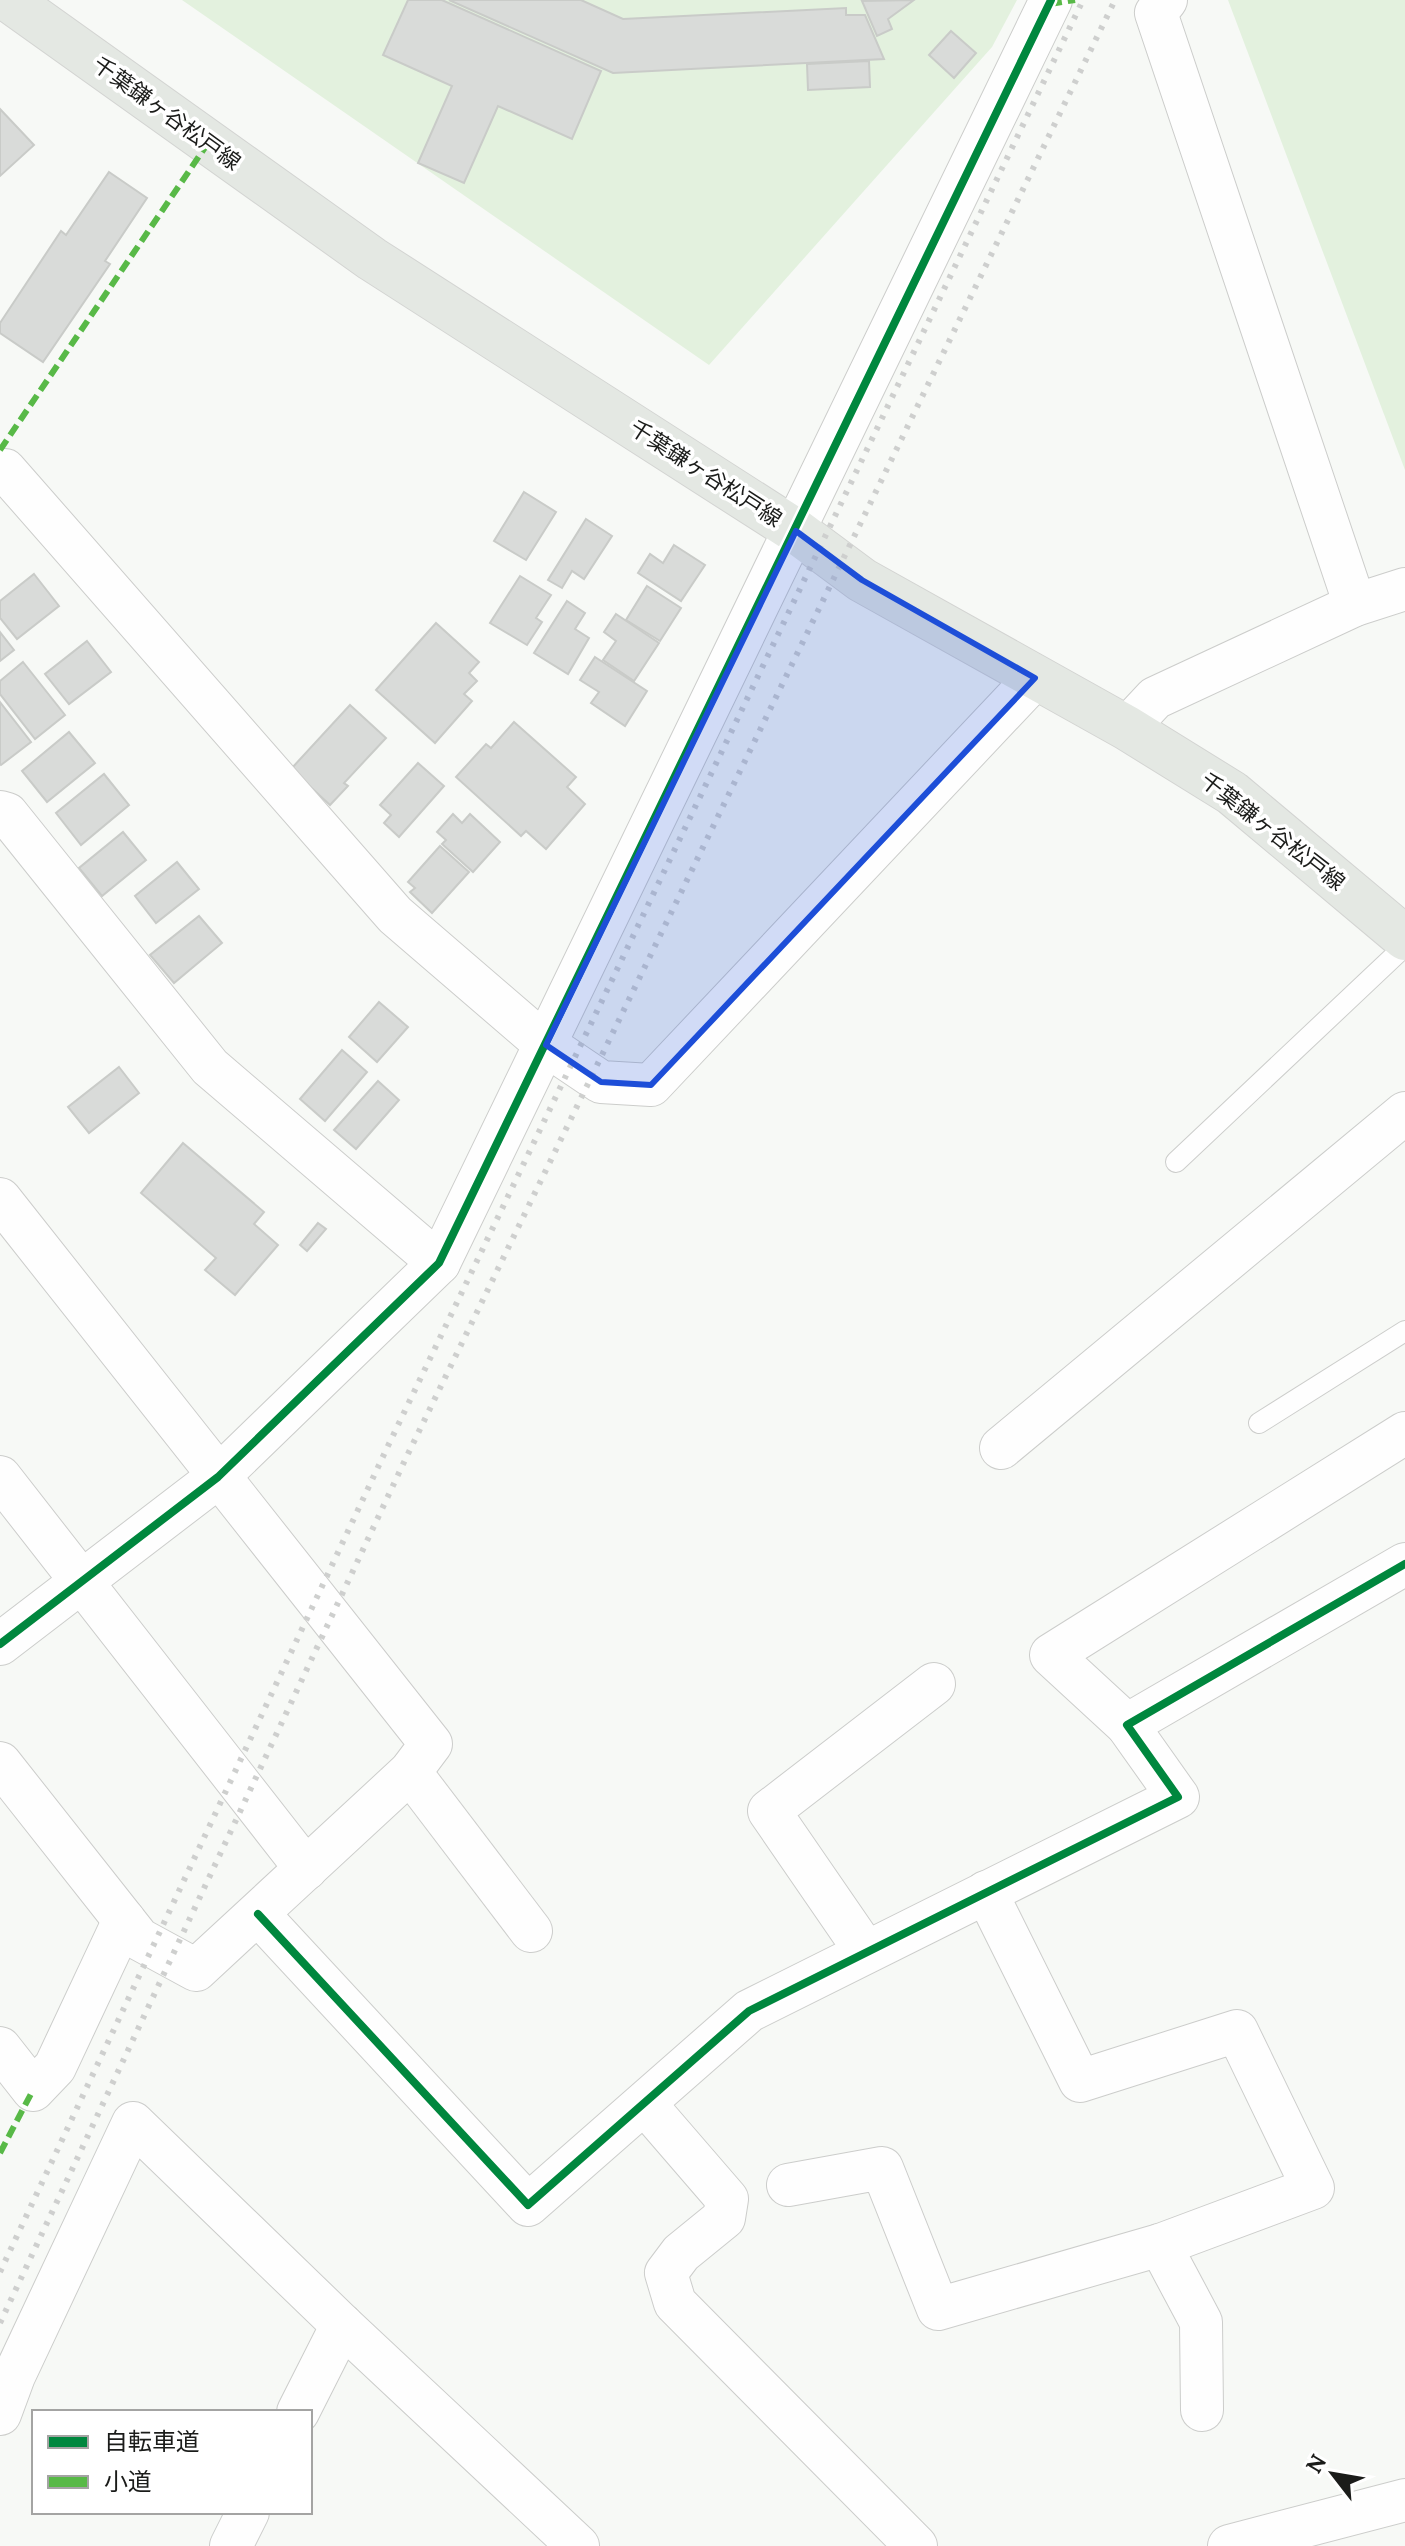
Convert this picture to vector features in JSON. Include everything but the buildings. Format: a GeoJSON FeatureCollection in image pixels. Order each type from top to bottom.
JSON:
{"type":"FeatureCollection","features":[{"type":"Feature","properties":{"kind":"main road","name":"千葉鎌ヶ谷松戸線"},"geometry":{"type":"LineString","coordinates":[[9,0],[372,259],[796,531],[862,580],[1127,728],[1232,793],[1405,938]]}},
{"type":"Feature","properties":{"kind":"street"},"geometry":{"type":"LineString","coordinates":[[0,1644],[218,1477],[439,1263],[1051,0]]}},
{"type":"Feature","properties":{"kind":"street"},"geometry":{"type":"LineString","coordinates":[[1166,0],[1156,13],[1355,605]]}},
{"type":"Feature","properties":{"kind":"street"},"geometry":{"type":"LineString","coordinates":[[0,470],[5,470],[395,915],[546,1045],[601,1082],[651,1085],[1035,678]]}},
{"type":"Feature","properties":{"kind":"street"},"geometry":{"type":"LineString","coordinates":[[1127,728],[1155,698],[1355,605],[1405,589]]}},
{"type":"Feature","properties":{"kind":"street"},"geometry":{"type":"LineString","coordinates":[[0,812],[7,814],[210,1067],[439,1263]]}},
{"type":"Feature","properties":{"kind":"street"},"geometry":{"type":"LineString","coordinates":[[1001,1448],[1405,1113]]}},
{"type":"Feature","properties":{"kind":"street"},"geometry":{"type":"LineString","coordinates":[[0,1199],[431,1744],[410,1772],[196,1970],[139,1939],[0,1763]]}},
{"type":"Feature","properties":{"kind":"street"},"geometry":{"type":"LineString","coordinates":[[258,1914],[528,2205],[749,2011],[1178,1797],[1127,1725],[1051,1655],[1405,1433]]}},
{"type":"Feature","properties":{"kind":"street"},"geometry":{"type":"LineString","coordinates":[[0,1477],[306,1869]]}},
{"type":"Feature","properties":{"kind":"street"},"geometry":{"type":"LineString","coordinates":[[1127,1725],[1405,1564]]}},
{"type":"Feature","properties":{"kind":"street"},"geometry":{"type":"LineString","coordinates":[[866,1952],[769,1811],[934,1684]]}},
{"type":"Feature","properties":{"kind":"street"},"geometry":{"type":"LineString","coordinates":[[410,1772],[531,1931]]}},
{"type":"Feature","properties":{"kind":"street"},"geometry":{"type":"LineString","coordinates":[[788,2185],[882,2168],[938,2309],[1160,2245],[1313,2188],[1237,2031],[1080,2081],[986,1892]]}},
{"type":"Feature","properties":{"kind":"street"},"geometry":{"type":"LineString","coordinates":[[0,2048],[33,2090],[55,2067],[124,1920]]}},
{"type":"Feature","properties":{"kind":"street"},"geometry":{"type":"LineString","coordinates":[[645,2104],[727,2199],[724,2218],[681,2253],[666,2273],[675,2303],[916,2546]]}},
{"type":"Feature","properties":{"kind":"street"},"geometry":{"type":"LineString","coordinates":[[0,2414],[14,2376],[133,2123],[560,2540]]}},
{"type":"Feature","properties":{"kind":"street"},"geometry":{"type":"LineString","coordinates":[[1160,2245],[1201,2322],[1202,2410]]}},
{"type":"Feature","properties":{"kind":"street"},"geometry":{"type":"LineString","coordinates":[[299,2410],[342,2325]]}},
{"type":"Feature","properties":{"kind":"street"},"geometry":{"type":"LineString","coordinates":[[1229,2546],[1405,2500]]}},
{"type":"Feature","properties":{"kind":"street"},"geometry":{"type":"LineString","coordinates":[[231,2546],[247,2514]]}},
{"type":"Feature","properties":{"kind":"lane"},"geometry":{"type":"LineString","coordinates":[[1176,1162],[1405,946]]}},
{"type":"Feature","properties":{"kind":"lane"},"geometry":{"type":"LineString","coordinates":[[1259,1423],[1405,1331]]}},
{"type":"Feature","properties":{"kind":"highlighted area"},"geometry":{"type":"Polygon","coordinates":[[[796,531],[862,580],[1035,678],[651,1085],[601,1082],[546,1045],[796,531]]]}},
{"type":"Feature","properties":{"kind":"green space"},"geometry":{"type":"Polygon","coordinates":[[[182,0],[1017,0],[992,47],[709,365],[182,0]]]}},
{"type":"Feature","properties":{"kind":"green space"},"geometry":{"type":"Polygon","coordinates":[[[1228,0],[1405,0],[1405,470],[1228,0]]]}},
{"type":"Feature","properties":{"kind":"railway"},"geometry":{"type":"LineString","coordinates":[[0,2272],[387,1448],[1083,0]]}},
{"type":"Feature","properties":{"kind":"railway"},"geometry":{"type":"LineString","coordinates":[[0,2323],[405,1460],[1115,0]]}},
{"type":"Feature","properties":{"kind":"marked path"},"geometry":{"type":"LineString","coordinates":[[1050,4],[1075,0]]}},
{"type":"Feature","properties":{"kind":"marked path"},"geometry":{"type":"LineString","coordinates":[[0,450],[208,143]]}},
{"type":"Feature","properties":{"kind":"marked path"},"geometry":{"type":"LineString","coordinates":[[0,2153],[33,2090]]}},
{"type":"Feature","properties":{"kind":"cycle path"},"geometry":{"type":"LineString","coordinates":[[0,1644],[218,1477],[439,1263],[1051,0]]}},
{"type":"Feature","properties":{"kind":"cycle path"},"geometry":{"type":"LineString","coordinates":[[258,1914],[528,2205],[749,2011],[1178,1797],[1127,1725],[1405,1564]]}}]}
